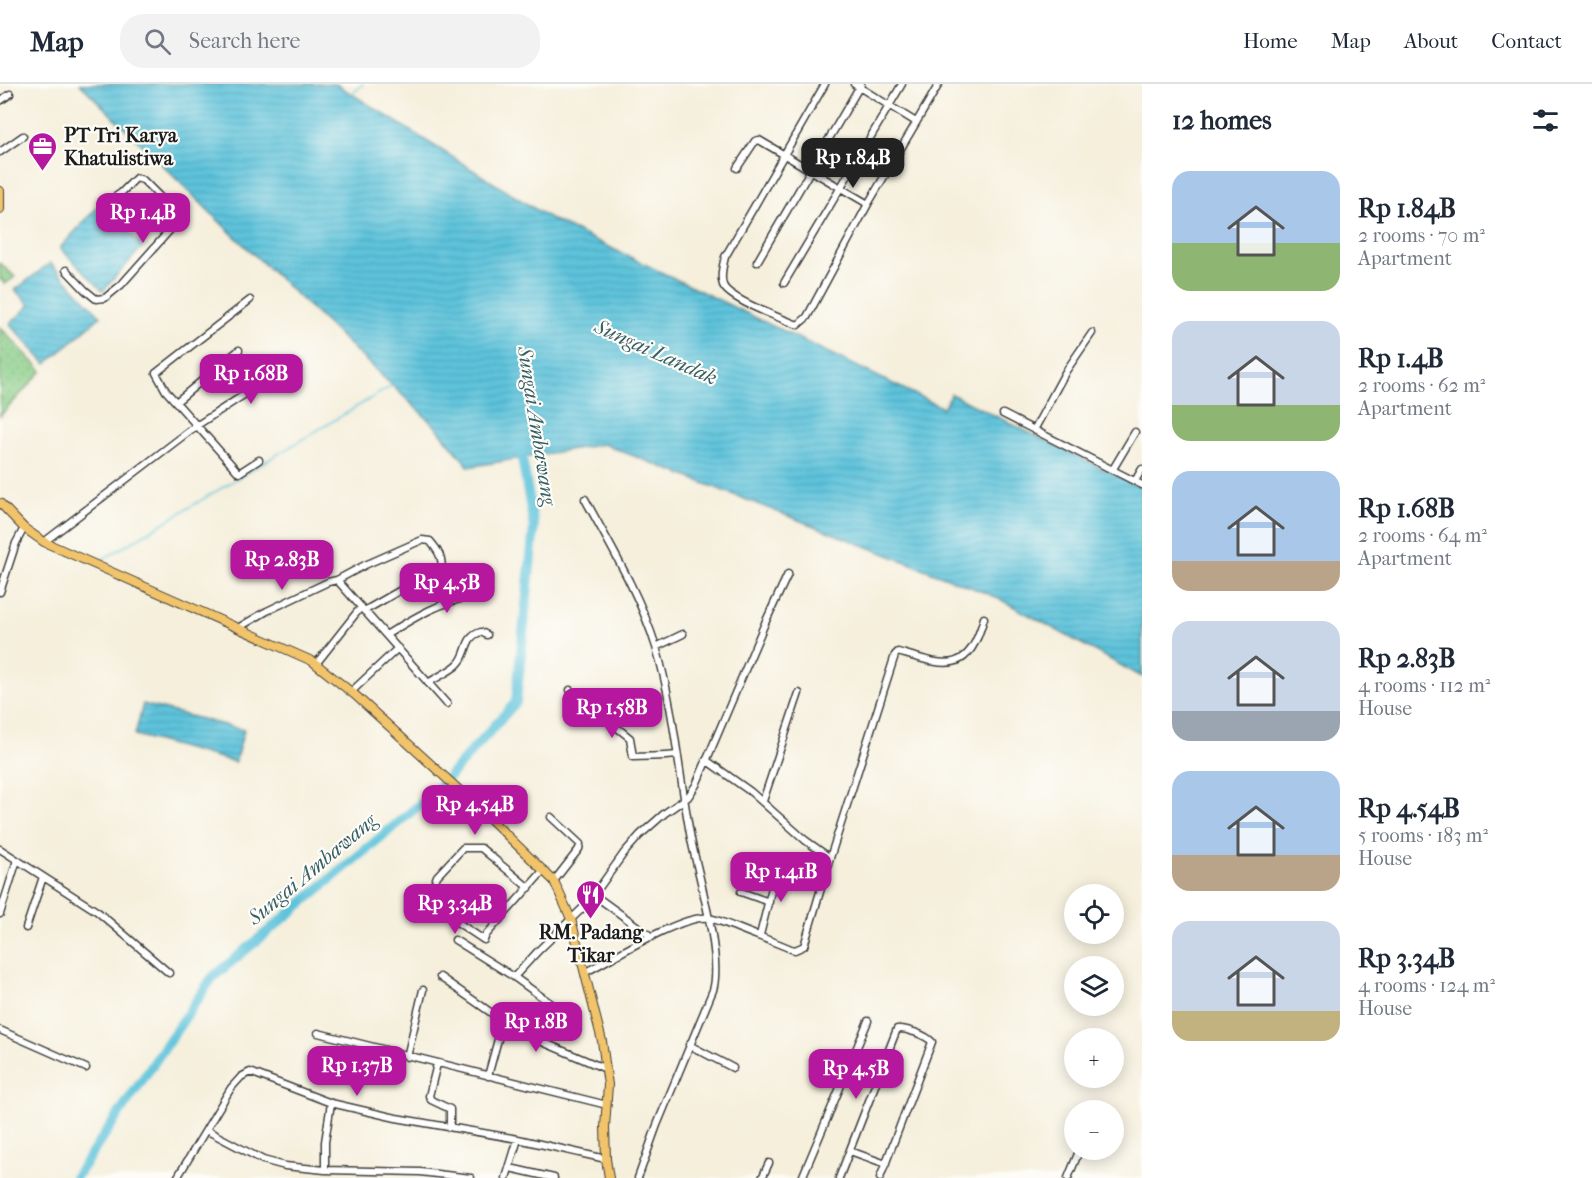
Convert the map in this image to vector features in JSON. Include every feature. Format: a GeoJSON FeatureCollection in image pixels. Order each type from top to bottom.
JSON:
{"type":"FeatureCollection","features":[{"type":"Feature","properties":{"kind":"main road"},"geometry":{"type":"LineString","coordinates":[[0,191],[0,209]]}},
{"type":"Feature","properties":{"kind":"main road"},"geometry":{"type":"LineString","coordinates":[[0,503],[24,528],[44,542],[316,664],[411,746],[554,881],[571,919],[586,972],[606,1069],[608,1085],[606,1159],[609,1178]]}},
{"type":"Feature","properties":{"kind":"street"},"geometry":{"type":"LineString","coordinates":[[825,84],[725,257],[723,284],[732,295],[758,309],[795,324],[801,323],[807,317],[868,204],[939,84]]}},
{"type":"Feature","properties":{"kind":"street"},"geometry":{"type":"LineString","coordinates":[[784,283],[902,84]]}},
{"type":"Feature","properties":{"kind":"street"},"geometry":{"type":"LineString","coordinates":[[757,262],[858,85],[916,122]]}},
{"type":"Feature","properties":{"kind":"street"},"geometry":{"type":"LineString","coordinates":[[0,100],[10,94]]}},
{"type":"Feature","properties":{"kind":"street"},"geometry":{"type":"LineString","coordinates":[[0,152],[23,136]]}},
{"type":"Feature","properties":{"kind":"street"},"geometry":{"type":"LineString","coordinates":[[737,168],[756,139],[868,204]]}},
{"type":"Feature","properties":{"kind":"street"},"geometry":{"type":"LineString","coordinates":[[66,270],[96,299],[105,298],[121,285],[178,221],[177,214],[143,180],[136,178],[112,199]]}},
{"type":"Feature","properties":{"kind":"street"},"geometry":{"type":"LineString","coordinates":[[250,300],[156,371],[156,377],[238,473],[259,460]]}},
{"type":"Feature","properties":{"kind":"street"},"geometry":{"type":"LineString","coordinates":[[1034,430],[1066,371],[1092,333]]}},
{"type":"Feature","properties":{"kind":"street"},"geometry":{"type":"LineString","coordinates":[[176,402],[239,350]]}},
{"type":"Feature","properties":{"kind":"street"},"geometry":{"type":"LineString","coordinates":[[44,542],[196,426],[293,363]]}},
{"type":"Feature","properties":{"kind":"street"},"geometry":{"type":"LineString","coordinates":[[1003,414],[1142,485]]}},
{"type":"Feature","properties":{"kind":"street"},"geometry":{"type":"LineString","coordinates":[[1113,470],[1135,432]]}},
{"type":"Feature","properties":{"kind":"street"},"geometry":{"type":"LineString","coordinates":[[1135,481],[1142,469]]}},
{"type":"Feature","properties":{"kind":"street"},"geometry":{"type":"LineString","coordinates":[[585,499],[632,589],[656,647],[714,956],[715,982],[657,1125],[640,1177]]}},
{"type":"Feature","properties":{"kind":"street"},"geometry":{"type":"LineString","coordinates":[[0,592],[16,543],[24,528]]}},
{"type":"Feature","properties":{"kind":"street"},"geometry":{"type":"LineString","coordinates":[[238,628],[267,611],[328,582],[338,580],[365,565],[422,540],[430,541],[437,548],[442,560],[441,567],[362,609],[316,664]]}},
{"type":"Feature","properties":{"kind":"street"},"geometry":{"type":"LineString","coordinates":[[514,977],[594,895],[640,835],[692,792],[788,574]]}},
{"type":"Feature","properties":{"kind":"street"},"geometry":{"type":"LineString","coordinates":[[338,580],[447,704]]}},
{"type":"Feature","properties":{"kind":"street"},"geometry":{"type":"LineString","coordinates":[[386,635],[437,606],[475,596],[478,589],[477,583]]}},
{"type":"Feature","properties":{"kind":"street"},"geometry":{"type":"LineString","coordinates":[[586,972],[688,920],[707,917],[760,935],[791,949],[795,950],[804,946],[895,655],[898,652],[928,661],[954,663],[963,658],[972,648],[980,633],[984,618]]}},
{"type":"Feature","properties":{"kind":"street"},"geometry":{"type":"LineString","coordinates":[[428,683],[459,663],[466,644],[472,636],[481,632],[487,635]]}},
{"type":"Feature","properties":{"kind":"street"},"geometry":{"type":"LineString","coordinates":[[656,647],[682,634]]}},
{"type":"Feature","properties":{"kind":"street"},"geometry":{"type":"LineString","coordinates":[[351,692],[398,648]]}},
{"type":"Feature","properties":{"kind":"street"},"geometry":{"type":"LineString","coordinates":[[570,690],[630,738],[633,757],[652,754],[662,757],[677,755]]}},
{"type":"Feature","properties":{"kind":"street"},"geometry":{"type":"LineString","coordinates":[[763,801],[799,693]]}},
{"type":"Feature","properties":{"kind":"street"},"geometry":{"type":"LineString","coordinates":[[706,760],[763,801],[805,840],[830,858]]}},
{"type":"Feature","properties":{"kind":"street"},"geometry":{"type":"LineString","coordinates":[[551,817],[580,844],[579,849],[554,881]]}},
{"type":"Feature","properties":{"kind":"street"},"geometry":{"type":"LineString","coordinates":[[433,886],[437,876],[464,848],[481,848],[529,888]]}},
{"type":"Feature","properties":{"kind":"street"},"geometry":{"type":"LineString","coordinates":[[0,849],[112,922],[169,973]]}},
{"type":"Feature","properties":{"kind":"street"},"geometry":{"type":"LineString","coordinates":[[0,914],[17,860]]}},
{"type":"Feature","properties":{"kind":"street"},"geometry":{"type":"LineString","coordinates":[[760,935],[778,864]]}},
{"type":"Feature","properties":{"kind":"street"},"geometry":{"type":"LineString","coordinates":[[439,909],[484,940],[544,870]]}},
{"type":"Feature","properties":{"kind":"street"},"geometry":{"type":"LineString","coordinates":[[747,870],[773,884]]}},
{"type":"Feature","properties":{"kind":"street"},"geometry":{"type":"LineString","coordinates":[[26,928],[43,877]]}},
{"type":"Feature","properties":{"kind":"street"},"geometry":{"type":"LineString","coordinates":[[741,892],[769,902]]}},
{"type":"Feature","properties":{"kind":"street"},"geometry":{"type":"LineString","coordinates":[[594,895],[652,937]]}},
{"type":"Feature","properties":{"kind":"street"},"geometry":{"type":"LineString","coordinates":[[455,940],[553,1005]]}},
{"type":"Feature","properties":{"kind":"street"},"geometry":{"type":"LineString","coordinates":[[440,977],[503,1021],[533,1038],[606,1069]]}},
{"type":"Feature","properties":{"kind":"street"},"geometry":{"type":"LineString","coordinates":[[407,1057],[423,990]]}},
{"type":"Feature","properties":{"kind":"street"},"geometry":{"type":"LineString","coordinates":[[488,1076],[503,1021]]}},
{"type":"Feature","properties":{"kind":"street"},"geometry":{"type":"LineString","coordinates":[[802,1178],[868,1021]]}},
{"type":"Feature","properties":{"kind":"street"},"geometry":{"type":"LineString","coordinates":[[839,1178],[896,1031],[902,1029],[929,1038],[932,1042],[880,1178]]}},
{"type":"Feature","properties":{"kind":"street"},"geometry":{"type":"LineString","coordinates":[[0,1030],[86,1068]]}},
{"type":"Feature","properties":{"kind":"street"},"geometry":{"type":"LineString","coordinates":[[318,1033],[407,1057],[607,1104]]}},
{"type":"Feature","properties":{"kind":"street"},"geometry":{"type":"LineString","coordinates":[[690,1045],[733,1068]]}},
{"type":"Feature","properties":{"kind":"street"},"geometry":{"type":"LineString","coordinates":[[437,1064],[429,1096],[431,1100],[450,1110],[450,1127]]}},
{"type":"Feature","properties":{"kind":"street"},"geometry":{"type":"LineString","coordinates":[[177,1178],[231,1088],[241,1077],[250,1072],[331,1103],[396,1118],[518,1139],[606,1159]]}},
{"type":"Feature","properties":{"kind":"street"},"geometry":{"type":"LineString","coordinates":[[323,1178],[325,1142],[331,1103]]}},
{"type":"Feature","properties":{"kind":"street"},"geometry":{"type":"LineString","coordinates":[[206,1130],[270,1162],[295,1167],[420,1172],[471,1178]]}},
{"type":"Feature","properties":{"kind":"street"},"geometry":{"type":"LineString","coordinates":[[506,1178],[518,1139]]}},
{"type":"Feature","properties":{"kind":"street"},"geometry":{"type":"LineString","coordinates":[[850,1150],[886,1164]]}},
{"type":"Feature","properties":{"kind":"street"},"geometry":{"type":"LineString","coordinates":[[1068,1178],[1075,1160]]}},
{"type":"Feature","properties":{"kind":"street"},"geometry":{"type":"LineString","coordinates":[[762,1178],[769,1163]]}},
{"type":"Feature","properties":{"kind":"street"},"geometry":{"type":"LineString","coordinates":[[510,1168],[554,1178]]}},
{"type":"Feature","properties":{"kind":"green space"},"geometry":{"type":"Polygon","coordinates":[[[0,263],[15,277],[5,284],[0,279],[0,263]]]}},
{"type":"Feature","properties":{"kind":"green space"},"geometry":{"type":"Polygon","coordinates":[[[0,327],[42,371],[0,416],[0,327]]]}},
{"type":"Feature","properties":{"kind":"water","name":"Sungai Landak"},"geometry":{"type":"Polygon","coordinates":[[[80,84],[336,84],[551,219],[943,408],[951,394],[1142,488],[1142,677],[996,597],[603,444],[469,467],[437,428],[229,231],[80,84]]]}},
{"type":"Feature","properties":{"kind":"water"},"geometry":{"type":"Polygon","coordinates":[[[100,204],[143,246],[103,291],[60,248],[100,204]]]}},
{"type":"Feature","properties":{"kind":"water"},"geometry":{"type":"Polygon","coordinates":[[[50,263],[101,316],[46,364],[10,324],[30,305],[15,290],[50,263]]]}},
{"type":"Feature","properties":{"kind":"water"},"geometry":{"type":"Polygon","coordinates":[[[143,704],[244,730],[235,762],[135,735],[143,704]]]}},
{"type":"Feature","properties":{"kind":"waterway"},"geometry":{"type":"LineString","coordinates":[[352,94],[363,84]]}},
{"type":"Feature","properties":{"kind":"waterway"},"geometry":{"type":"LineString","coordinates":[[100,561],[393,385]]}},
{"type":"Feature","properties":{"kind":"waterway","name":"Sungai Ambawang"},"geometry":{"type":"LineString","coordinates":[[75,1178],[212,978],[436,791],[516,702],[534,527],[520,446]]}},
{"type":"Feature","properties":{"kind":"place","name":"PT Tri Karya Khatulistiwa"},"geometry":{"type":"Point","coordinates":[43,172]}},
{"type":"Feature","properties":{"kind":"place","name":"RM. Padang Tikar"},"geometry":{"type":"Point","coordinates":[591,920]}}]}
